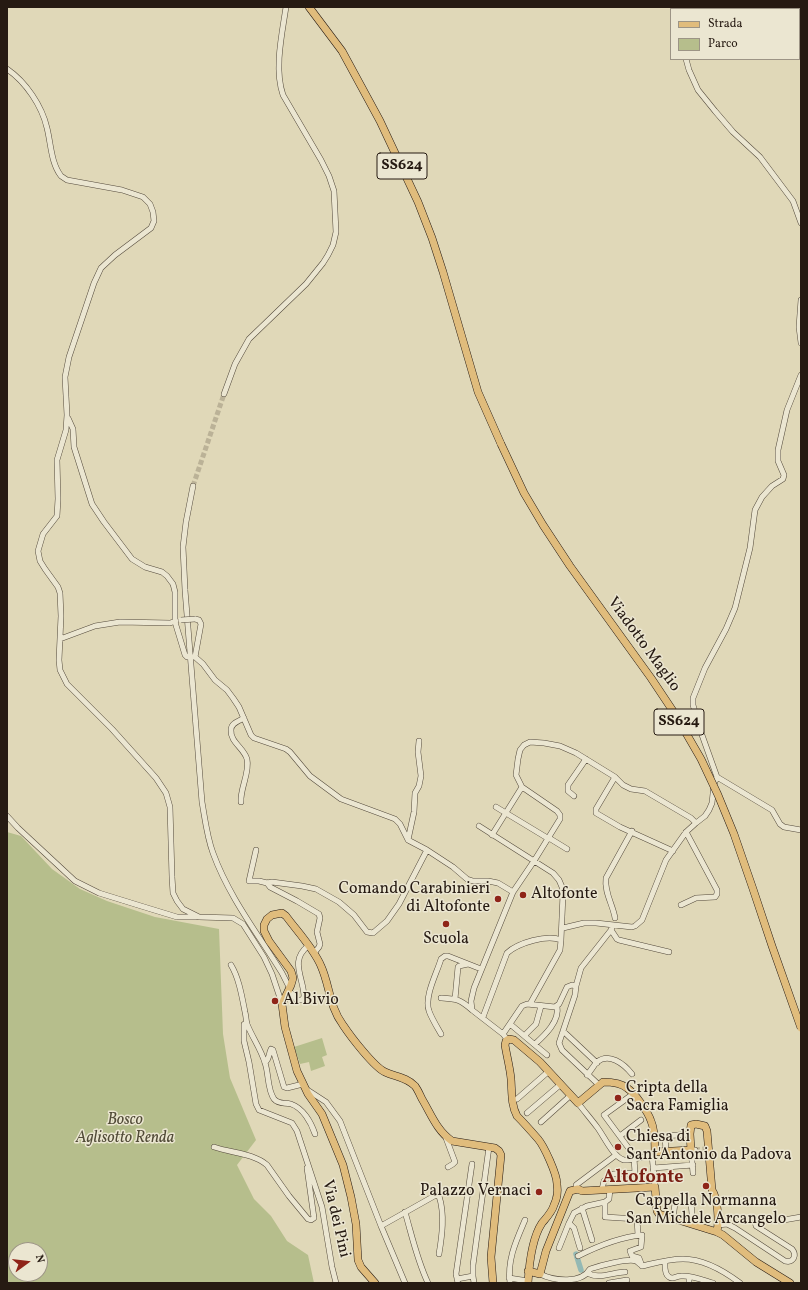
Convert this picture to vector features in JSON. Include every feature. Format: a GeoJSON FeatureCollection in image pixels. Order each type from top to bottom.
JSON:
{"type":"FeatureCollection","features":[{"type":"Feature","properties":{"kind":"main road","name":"Viadotto Maglio"},"geometry":{"type":"LineString","coordinates":[[309,7],[342,51],[380,121],[415,195],[434,245],[478,392],[524,493],[570,566],[651,678],[675,714],[701,760],[718,795],[734,834],[801,1028]]}},
{"type":"Feature","properties":{"kind":"main road"},"geometry":{"type":"LineString","coordinates":[[375,1283],[361,1267],[358,1260],[352,1197],[343,1165],[322,1114],[304,1086],[297,1071],[285,1027],[282,1004],[291,986],[293,978],[291,971],[269,941],[264,931],[264,925],[267,919],[277,913],[282,913],[286,916],[314,953],[323,971],[333,1009],[343,1025],[375,1066],[385,1072],[405,1079],[416,1088],[439,1131],[446,1138],[452,1141],[492,1148],[499,1151],[501,1155],[491,1257],[493,1283]]}},
{"type":"Feature","properties":{"kind":"main road"},"geometry":{"type":"LineString","coordinates":[[528,1282],[528,1271],[535,1240],[542,1224],[554,1205],[557,1193],[557,1182],[549,1160],[539,1140],[514,1112],[505,1037],[514,1040],[540,1062],[578,1103],[603,1082],[622,1085],[627,1088],[651,1120],[654,1136],[654,1154],[666,1151],[693,1150],[690,1126],[693,1124],[704,1125],[707,1131],[707,1149],[718,1228],[723,1235],[756,1262],[790,1283]]}},
{"type":"Feature","properties":{"kind":"main road"},"geometry":{"type":"LineString","coordinates":[[528,1271],[540,1274],[546,1251],[569,1193],[575,1190],[582,1191],[610,1188],[654,1187],[658,1213],[660,1215],[690,1224],[718,1228]]}},
{"type":"Feature","properties":{"kind":"street"},"geometry":{"type":"LineString","coordinates":[[224,394],[235,364],[249,339],[306,284],[328,255],[333,245],[336,232],[334,191],[329,176],[283,95],[280,84],[278,71],[286,7]]}},
{"type":"Feature","properties":{"kind":"street"},"geometry":{"type":"LineString","coordinates":[[686,60],[698,90],[733,132],[759,156],[793,201],[801,223]]}},
{"type":"Feature","properties":{"kind":"street"},"geometry":{"type":"LineString","coordinates":[[7,69],[15,75],[36,102],[42,114],[54,160],[61,176],[67,180],[122,190],[143,197],[150,204],[154,212],[154,221],[151,228],[100,268],[94,283],[69,357],[64,377],[67,415],[66,430],[57,460],[57,516],[43,534],[38,551],[40,560],[58,587],[60,593],[60,665],[62,674],[67,684],[140,760],[160,782],[166,792],[170,807],[173,893],[183,909],[199,917]]}},
{"type":"Feature","properties":{"kind":"street"},"geometry":{"type":"LineString","coordinates":[[801,300],[799,327],[801,343]]}},
{"type":"Feature","properties":{"kind":"street"},"geometry":{"type":"LineString","coordinates":[[801,374],[787,410],[778,450],[778,461],[784,475],[783,479],[772,486],[762,497],[755,510],[750,548],[735,608],[726,629],[705,668],[693,698],[693,705],[702,735],[717,777],[772,810],[780,824],[784,827],[801,830]]}},
{"type":"Feature","properties":{"kind":"street"},"geometry":{"type":"LineString","coordinates":[[67,415],[73,429],[74,447],[92,504],[132,559],[145,567],[162,572],[173,584],[175,592],[175,622],[185,655],[187,657],[192,657],[203,664],[230,694],[239,707],[248,730],[254,738],[286,749],[294,756],[310,776],[341,799],[395,819],[400,824],[408,840],[427,850],[453,867],[467,879],[473,881],[498,883],[513,892]]}},
{"type":"Feature","properties":{"kind":"street"},"geometry":{"type":"LineString","coordinates":[[193,486],[183,547],[185,590],[192,657],[202,802],[209,839],[225,881],[238,905],[282,973],[288,985]]}},
{"type":"Feature","properties":{"kind":"street"},"geometry":{"type":"LineString","coordinates":[[60,639],[95,626],[120,622],[170,624],[181,620],[196,619],[199,620],[201,624],[192,657]]}},
{"type":"Feature","properties":{"kind":"street"},"geometry":{"type":"LineString","coordinates":[[241,802],[247,758],[244,751],[236,743],[231,734],[231,728],[233,724],[244,718]]}},
{"type":"Feature","properties":{"kind":"street"},"geometry":{"type":"LineString","coordinates":[[408,840],[414,812],[415,793],[419,786],[419,741]]}},
{"type":"Feature","properties":{"kind":"street"},"geometry":{"type":"LineString","coordinates":[[472,1010],[471,1002],[474,988],[513,892],[560,821],[560,815],[557,812],[522,787],[516,775],[518,759],[522,746],[532,742],[544,743],[560,746],[576,752],[615,777],[622,785],[631,789],[645,791],[691,818],[696,823]]}},
{"type":"Feature","properties":{"kind":"street"},"geometry":{"type":"LineString","coordinates":[[574,796],[568,791],[568,785],[586,759]]}},
{"type":"Feature","properties":{"kind":"street"},"geometry":{"type":"LineString","coordinates":[[615,777],[595,811],[596,813],[655,844],[673,851]]}},
{"type":"Feature","properties":{"kind":"street"},"geometry":{"type":"LineString","coordinates":[[562,928],[584,923],[614,924],[632,927],[642,920],[666,860],[686,832],[705,816],[709,810],[712,803],[714,784],[717,777]]}},
{"type":"Feature","properties":{"kind":"street"},"geometry":{"type":"LineString","coordinates":[[492,835],[522,787]]}},
{"type":"Feature","properties":{"kind":"street"},"geometry":{"type":"LineString","coordinates":[[496,806],[567,849]]}},
{"type":"Feature","properties":{"kind":"street"},"geometry":{"type":"LineString","coordinates":[[7,816],[75,881],[99,893],[177,917],[233,918],[243,924],[264,957],[272,974],[282,1004]]}},
{"type":"Feature","properties":{"kind":"street"},"geometry":{"type":"LineString","coordinates":[[479,826],[553,873],[559,880],[562,887],[562,940],[560,950],[530,1004]]}},
{"type":"Feature","properties":{"kind":"street"},"geometry":{"type":"LineString","coordinates":[[632,831],[606,878],[605,886],[614,913],[614,924],[617,939],[669,952]]}},
{"type":"Feature","properties":{"kind":"street"},"geometry":{"type":"LineString","coordinates":[[681,905],[696,898],[715,897],[717,894],[717,890],[686,832]]}},
{"type":"Feature","properties":{"kind":"street"},"geometry":{"type":"LineString","coordinates":[[256,850],[249,881],[267,883],[272,882],[316,889],[339,902],[354,915],[367,932],[373,933],[387,921],[399,904],[427,850]]}},
{"type":"Feature","properties":{"kind":"street"},"geometry":{"type":"LineString","coordinates":[[267,883],[270,887],[298,901],[319,914],[320,918],[317,932],[320,944],[314,953]]}},
{"type":"Feature","properties":{"kind":"street"},"geometry":{"type":"LineString","coordinates":[[599,1084],[587,1075],[560,1048],[559,1040],[575,995],[581,968],[614,924]]}},
{"type":"Feature","properties":{"kind":"street"},"geometry":{"type":"LineString","coordinates":[[483,1017],[507,953],[513,947],[550,937],[562,940]]}},
{"type":"Feature","properties":{"kind":"street"},"geometry":{"type":"LineString","coordinates":[[291,993],[297,1000],[302,1000],[304,997],[300,977],[299,960],[303,950],[308,946]]}},
{"type":"Feature","properties":{"kind":"street"},"geometry":{"type":"LineString","coordinates":[[441,1034],[429,1012],[428,1005],[431,988],[441,959],[446,956],[481,969]]}},
{"type":"Feature","properties":{"kind":"street"},"geometry":{"type":"LineString","coordinates":[[454,999],[458,967],[468,964]]}},
{"type":"Feature","properties":{"kind":"street"},"geometry":{"type":"LineString","coordinates":[[230,965],[235,971],[247,1023],[266,1063],[274,1099],[283,1104],[289,1103],[295,1106],[308,1118],[315,1134]]}},
{"type":"Feature","properties":{"kind":"street"},"geometry":{"type":"LineString","coordinates":[[535,1044],[553,1025],[558,1011],[557,1006],[567,987],[572,985],[576,986]]}},
{"type":"Feature","properties":{"kind":"street"},"geometry":{"type":"LineString","coordinates":[[441,998],[461,1001],[483,1017],[505,1037],[510,1024],[520,1008],[525,1005],[530,1004],[552,1008],[557,1006]]}},
{"type":"Feature","properties":{"kind":"street"},"geometry":{"type":"LineString","coordinates":[[525,1035],[536,1024],[541,1006]]}},
{"type":"Feature","properties":{"kind":"street","name":"Via dei Pini"},"geometry":{"type":"LineString","coordinates":[[247,1023],[244,1024],[244,1041],[256,1104],[259,1110],[292,1122],[297,1131],[322,1207],[336,1283]]}},
{"type":"Feature","properties":{"kind":"street"},"geometry":{"type":"LineString","coordinates":[[510,1024],[525,1035],[547,1055]]}},
{"type":"Feature","properties":{"kind":"street"},"geometry":{"type":"LineString","coordinates":[[562,1031],[597,1063]]}},
{"type":"Feature","properties":{"kind":"street"},"geometry":{"type":"LineString","coordinates":[[266,1063],[270,1058],[271,1049],[273,1050],[284,1087],[304,1086],[326,1102],[340,1121],[405,1283]]}},
{"type":"Feature","properties":{"kind":"street"},"geometry":{"type":"LineString","coordinates":[[587,1075],[597,1063],[604,1058],[620,1062],[632,1074]]}},
{"type":"Feature","properties":{"kind":"street"},"geometry":{"type":"LineString","coordinates":[[517,1099],[549,1071]]}},
{"type":"Feature","properties":{"kind":"street"},"geometry":{"type":"LineString","coordinates":[[527,1113],[561,1084]]}},
{"type":"Feature","properties":{"kind":"street"},"geometry":{"type":"LineString","coordinates":[[602,1189],[604,1181],[613,1174],[635,1173],[634,1158],[630,1150],[604,1115],[633,1094]]}},
{"type":"Feature","properties":{"kind":"street"},"geometry":{"type":"LineString","coordinates":[[541,1122],[571,1095]]}},
{"type":"Feature","properties":{"kind":"street"},"geometry":{"type":"LineString","coordinates":[[578,1103],[598,1128],[616,1155],[626,1160],[654,1154],[654,1187]]}},
{"type":"Feature","properties":{"kind":"street"},"geometry":{"type":"LineString","coordinates":[[620,1136],[641,1120]]}},
{"type":"Feature","properties":{"kind":"street"},"geometry":{"type":"LineString","coordinates":[[666,1151],[665,1136],[690,1134]]}},
{"type":"Feature","properties":{"kind":"street"},"geometry":{"type":"LineString","coordinates":[[446,1138],[455,1162],[448,1167]]}},
{"type":"Feature","properties":{"kind":"street","name":"Via dei Pini"},"geometry":{"type":"LineString","coordinates":[[214,1147],[253,1156],[268,1165],[289,1196],[308,1219],[311,1220],[314,1218],[307,1166],[308,1161]]}},
{"type":"Feature","properties":{"kind":"street"},"geometry":{"type":"LineString","coordinates":[[474,1283],[474,1259],[492,1148]]}},
{"type":"Feature","properties":{"kind":"street"},"geometry":{"type":"LineString","coordinates":[[693,1150],[693,1173]]}},
{"type":"Feature","properties":{"kind":"street"},"geometry":{"type":"LineString","coordinates":[[575,1190],[576,1185],[616,1155]]}},
{"type":"Feature","properties":{"kind":"street"},"geometry":{"type":"LineString","coordinates":[[472,1164],[456,1274],[458,1281],[473,1276]]}},
{"type":"Feature","properties":{"kind":"street"},"geometry":{"type":"LineString","coordinates":[[653,1168],[693,1165]]}},
{"type":"Feature","properties":{"kind":"street"},"geometry":{"type":"LineString","coordinates":[[559,1248],[574,1213],[582,1208],[605,1202],[609,1199],[610,1188]]}},
{"type":"Feature","properties":{"kind":"street"},"geometry":{"type":"LineString","coordinates":[[381,1226],[436,1195],[439,1196],[441,1201],[443,1229],[439,1254]]}},
{"type":"Feature","properties":{"kind":"street"},"geometry":{"type":"LineString","coordinates":[[605,1202],[605,1217],[637,1219],[641,1247],[630,1251],[632,1256],[639,1258],[642,1266]]}},
{"type":"Feature","properties":{"kind":"street"},"geometry":{"type":"LineString","coordinates":[[690,1224],[692,1214],[691,1202]]}},
{"type":"Feature","properties":{"kind":"street"},"geometry":{"type":"LineString","coordinates":[[673,1219],[675,1203]]}},
{"type":"Feature","properties":{"kind":"street"},"geometry":{"type":"LineString","coordinates":[[582,1208],[592,1240]]}},
{"type":"Feature","properties":{"kind":"street"},"geometry":{"type":"LineString","coordinates":[[405,1212],[413,1244],[422,1271],[428,1283]]}},
{"type":"Feature","properties":{"kind":"street"},"geometry":{"type":"LineString","coordinates":[[718,1228],[727,1224],[785,1262],[788,1262],[794,1257],[792,1249],[757,1227],[755,1222],[758,1220],[778,1221],[801,1217]]}},
{"type":"Feature","properties":{"kind":"street"},"geometry":{"type":"LineString","coordinates":[[525,1220],[510,1260],[510,1280],[528,1282]]}},
{"type":"Feature","properties":{"kind":"street"},"geometry":{"type":"LineString","coordinates":[[569,1223],[574,1228],[580,1248]]}},
{"type":"Feature","properties":{"kind":"street"},"geometry":{"type":"LineString","coordinates":[[578,1256],[606,1244],[640,1235]]}},
{"type":"Feature","properties":{"kind":"street"},"geometry":{"type":"LineString","coordinates":[[540,1274],[554,1281],[577,1278],[588,1273],[590,1268],[631,1260],[636,1261],[642,1266],[683,1259],[705,1263],[720,1270],[740,1283]]}},
{"type":"Feature","properties":{"kind":"street"},"geometry":{"type":"LineString","coordinates":[[665,1262],[667,1276],[674,1278],[680,1276],[689,1277],[713,1283]]}},
{"type":"Feature","properties":{"kind":"street"},"geometry":{"type":"LineString","coordinates":[[588,1273],[591,1276],[596,1276],[625,1272]]}},
{"type":"Feature","properties":{"kind":"street"},"geometry":{"type":"LineString","coordinates":[[689,1277],[690,1283]]}},
{"type":"Feature","properties":{"kind":"street"},"geometry":{"type":"LineString","coordinates":[[609,1283],[627,1280]]}},
{"type":"Feature","properties":{"kind":"green space","name":"Bosco Aglisotto Renda"},"geometry":{"type":"Polygon","coordinates":[[[7,832],[21,836],[52,869],[80,889],[107,901],[155,917],[219,929],[223,1034],[230,1078],[256,1140],[237,1165],[254,1199],[271,1216],[287,1241],[308,1255],[314,1283],[7,1283],[7,832]]]}},
{"type":"Feature","properties":{"kind":"green space"},"geometry":{"type":"Polygon","coordinates":[[[322,1038],[327,1055],[322,1057],[325,1066],[311,1071],[309,1062],[300,1064],[294,1047],[322,1038]]]}},
{"type":"Feature","properties":{"kind":"waterway"},"geometry":{"type":"LineString","coordinates":[[576,1254],[581,1270]]}},
{"type":"Feature","properties":{"kind":"tunnel"},"geometry":{"type":"LineString","coordinates":[[193,486],[224,394]]}},
{"type":"Feature","properties":{"kind":"tunnel"},"geometry":{"type":"LineString","coordinates":[[695,1150],[706,1149]]}},
{"type":"Feature","properties":{"kind":"place","name":"Altofonte"},"geometry":{"type":"Point","coordinates":[523,895]}},
{"type":"Feature","properties":{"kind":"place","name":"Comando Carabinieri di Altofonte"},"geometry":{"type":"Point","coordinates":[498,899]}},
{"type":"Feature","properties":{"kind":"place","name":"Scuola"},"geometry":{"type":"Point","coordinates":[446,924]}},
{"type":"Feature","properties":{"kind":"place","name":"Al Bivio"},"geometry":{"type":"Point","coordinates":[275,1001]}},
{"type":"Feature","properties":{"kind":"place","name":"Cripta della Sacra Famiglia"},"geometry":{"type":"Point","coordinates":[618,1098]}},
{"type":"Feature","properties":{"kind":"place","name":"Chiesa di Sant'Antonio da Padova"},"geometry":{"type":"Point","coordinates":[618,1147]}},
{"type":"Feature","properties":{"kind":"place","name":"Cappella Normanna San Michele Arcangelo"},"geometry":{"type":"Point","coordinates":[706,1186]}},
{"type":"Feature","properties":{"kind":"place","name":"Palazzo Vernaci"},"geometry":{"type":"Point","coordinates":[539,1192]}},
{"type":"Feature","properties":{"kind":"district","name":"Altofonte"},"geometry":{"type":"Point","coordinates":[643,1179]}}]}
